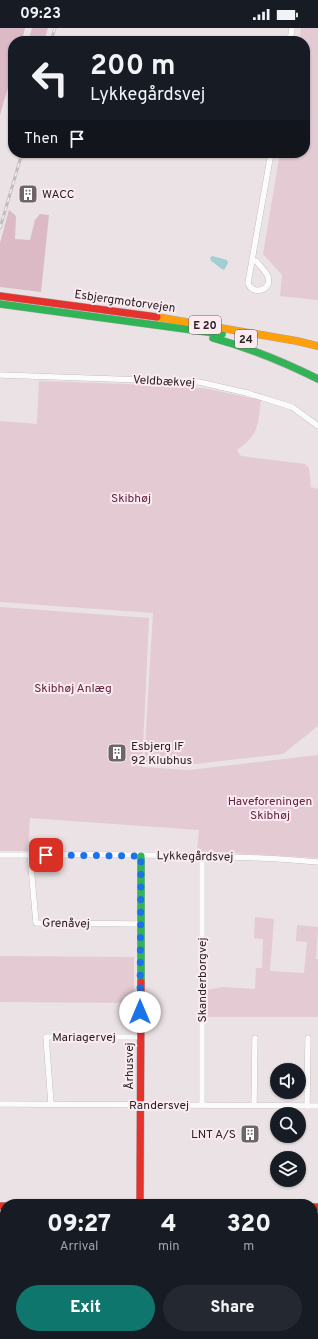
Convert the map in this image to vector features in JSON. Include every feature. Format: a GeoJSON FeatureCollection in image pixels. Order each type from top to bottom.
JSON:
{"type":"FeatureCollection","features":[{"type":"Feature","properties":{"kind":"main road","name":"Esbjergmotorvejen"},"geometry":{"type":"LineString","coordinates":[[0,296],[148,316],[318,345]]}},
{"type":"Feature","properties":{"kind":"main road","name":"Esbjergmotorvejen"},"geometry":{"type":"LineString","coordinates":[[0,304],[224,335],[318,352]]}},
{"type":"Feature","properties":{"kind":"main road","name":"E 20"},"geometry":{"type":"LineString","coordinates":[[174,328],[249,348],[279,359],[318,379]]}},
{"type":"Feature","properties":{"kind":"main road","name":"Århusvej"},"geometry":{"type":"LineString","coordinates":[[140,1199],[141,856]]}},
{"type":"Feature","properties":{"kind":"street"},"geometry":{"type":"LineString","coordinates":[[252,261],[256,261],[268,276],[267,287],[261,290],[253,290],[249,286],[252,261],[270,158]]}},
{"type":"Feature","properties":{"kind":"street","name":"Veldbækvej"},"geometry":{"type":"LineString","coordinates":[[0,375],[199,382],[246,393],[292,407],[318,426]]}},
{"type":"Feature","properties":{"kind":"street","name":"Lykkegårdsvej"},"geometry":{"type":"LineString","coordinates":[[0,855],[202,856],[318,862]]}},
{"type":"Feature","properties":{"kind":"street","name":"Grenåvej"},"geometry":{"type":"LineString","coordinates":[[30,855],[36,923],[141,924]]}},
{"type":"Feature","properties":{"kind":"street","name":"Skanderborgvej"},"geometry":{"type":"LineString","coordinates":[[202,856],[202,1105]]}},
{"type":"Feature","properties":{"kind":"street","name":"Mariagervej"},"geometry":{"type":"LineString","coordinates":[[51,1104],[46,1037],[140,1037]]}},
{"type":"Feature","properties":{"kind":"street"},"geometry":{"type":"LineString","coordinates":[[254,1105],[255,1038]]}},
{"type":"Feature","properties":{"kind":"street"},"geometry":{"type":"LineString","coordinates":[[307,1106],[308,1038]]}},
{"type":"Feature","properties":{"kind":"street","name":"Randersvej"},"geometry":{"type":"LineString","coordinates":[[0,1104],[318,1106]]}},
{"type":"Feature","properties":{"kind":"green space"},"geometry":{"type":"Polygon","coordinates":[[[301,28],[318,28],[318,300],[280,296],[282,275],[263,254],[279,158],[310,158],[310,36],[300,36],[301,28]]]}},
{"type":"Feature","properties":{"kind":"green space","name":"Skibhøj"},"geometry":{"type":"Polygon","coordinates":[[[39,381],[184,386],[208,389],[261,400],[256,428],[250,439],[237,450],[241,456],[305,464],[309,468],[311,487],[318,489],[318,726],[283,754],[186,765],[144,764],[153,613],[0,602],[0,421],[37,424],[39,381]]]}},
{"type":"Feature","properties":{"kind":"green space"},"geometry":{"type":"Polygon","coordinates":[[[0,607],[149,618],[142,767],[189,770],[318,755],[318,858],[197,851],[199,830],[30,818],[28,851],[0,851],[0,607]]]}},
{"type":"Feature","properties":{"kind":"green space"},"geometry":{"type":"Polygon","coordinates":[[[255,917],[274,919],[270,971],[304,973],[307,942],[296,941],[297,925],[318,927],[316,959],[318,959],[318,1017],[207,1017],[207,990],[223,987],[255,989],[256,968],[262,968],[263,939],[254,938],[255,917]]]}},
{"type":"Feature","properties":{"kind":"green space"},"geometry":{"type":"Polygon","coordinates":[[[0,956],[134,957],[134,1003],[0,1002],[0,956]]]}},
{"type":"Feature","properties":{"kind":"shaded area"},"geometry":{"type":"Polygon","coordinates":[[[0,28],[25,28],[23,36],[8,36],[8,87],[0,115],[0,28]]]}},
{"type":"Feature","properties":{"kind":"shaded area"},"geometry":{"type":"Polygon","coordinates":[[[32,28],[48,28],[46,36],[30,36],[32,28]]]}},
{"type":"Feature","properties":{"kind":"shaded area"},"geometry":{"type":"Polygon","coordinates":[[[9,210],[16,216],[15,239],[30,240],[35,220],[40,214],[49,215],[41,292],[0,287],[0,243],[9,210]]]}},
{"type":"Feature","properties":{"kind":"water"},"geometry":{"type":"Polygon","coordinates":[[[212,256],[227,260],[228,263],[224,270],[211,261],[210,258],[212,256]]]}},
{"type":"Feature","properties":{"kind":"railway"},"geometry":{"type":"LineString","coordinates":[[53,36],[55,28]]}},
{"type":"Feature","properties":{"kind":"railway"},"geometry":{"type":"LineString","coordinates":[[0,228],[21,158]]}},
{"type":"Feature","properties":{"kind":"traffic: fast"},"geometry":{"type":"LineString","coordinates":[[0,304],[222,334]]}},
{"type":"Feature","properties":{"kind":"traffic: fast"},"geometry":{"type":"LineString","coordinates":[[213,338],[267,356],[318,379]]}},
{"type":"Feature","properties":{"kind":"traffic: fast"},"geometry":{"type":"LineString","coordinates":[[141,856],[141,982]]}},
{"type":"Feature","properties":{"kind":"traffic: slow"},"geometry":{"type":"LineString","coordinates":[[157,317],[318,346]]}},
{"type":"Feature","properties":{"kind":"traffic: jam"},"geometry":{"type":"LineString","coordinates":[[0,296],[157,317]]}},
{"type":"Feature","properties":{"kind":"traffic: jam"},"geometry":{"type":"LineString","coordinates":[[140,1199],[141,982]]}},
{"type":"Feature","properties":{"kind":"place","name":"WACC"},"geometry":{"type":"Point","coordinates":[28,194]}},
{"type":"Feature","properties":{"kind":"place","name":"Esbjerg IF 92 Klubhus"},"geometry":{"type":"Point","coordinates":[117,753]}},
{"type":"Feature","properties":{"kind":"place","name":"LNT A/S"},"geometry":{"type":"Point","coordinates":[250,1134]}},
{"type":"Feature","properties":{"kind":"route"},"geometry":{"type":"LineString","coordinates":[[46,855],[141,856],[140,1012]]}},
{"type":"Feature","properties":{"kind":"park label","name":"Skibhøj Anlæg"},"geometry":{"type":"Point","coordinates":[73,688]}},
{"type":"Feature","properties":{"kind":"park label","name":"Haveforeningen Skibhøj"},"geometry":{"type":"Point","coordinates":[270,808]}}]}
